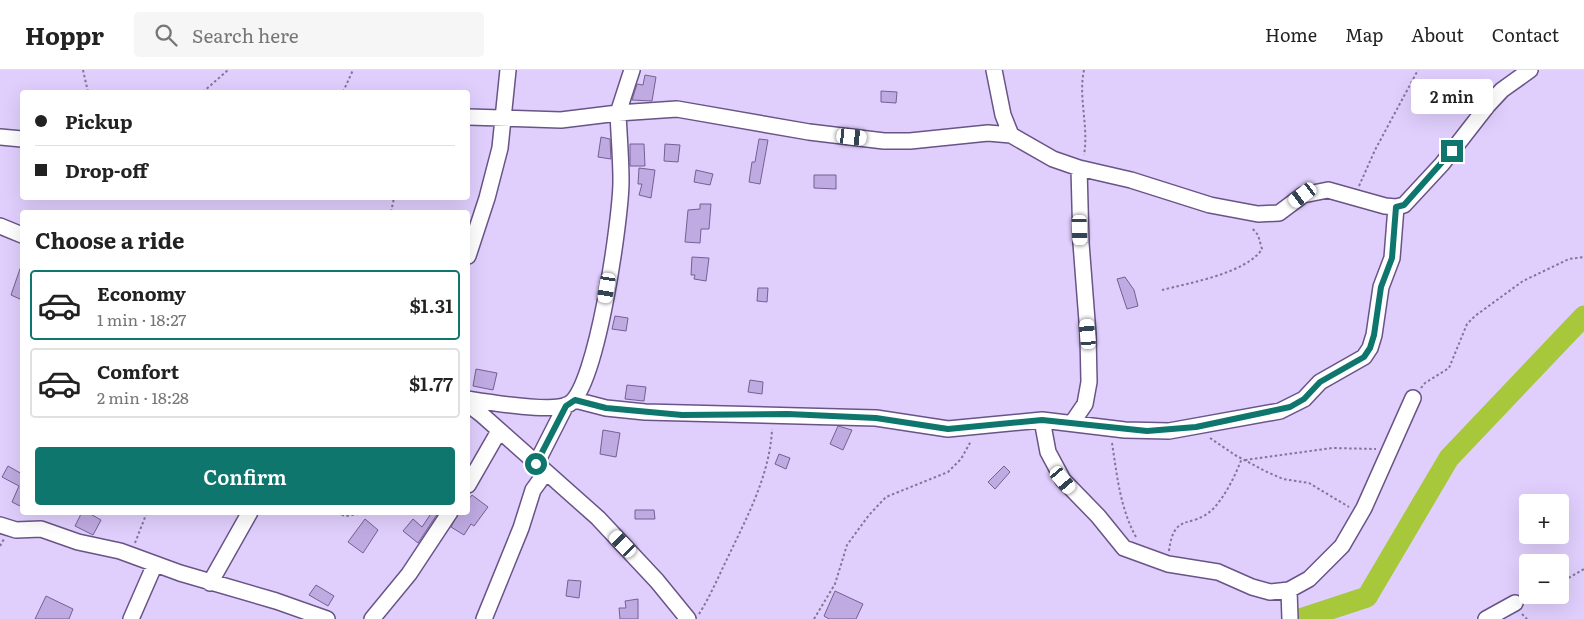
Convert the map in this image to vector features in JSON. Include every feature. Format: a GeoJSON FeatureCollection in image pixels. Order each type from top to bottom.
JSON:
{"type":"FeatureCollection","features":[{"type":"Feature","properties":{"kind":"street"},"geometry":{"type":"LineString","coordinates":[[470,250],[494,172],[503,119],[508,70]]}},
{"type":"Feature","properties":{"kind":"street"},"geometry":{"type":"LineString","coordinates":[[484,619],[521,528],[541,468],[571,403],[584,384],[601,325],[614,247],[621,182],[618,113],[632,70]]}},
{"type":"Feature","properties":{"kind":"street"},"geometry":{"type":"LineString","coordinates":[[994,70],[1003,115],[1011,135]]}},
{"type":"Feature","properties":{"kind":"street"},"geometry":{"type":"LineString","coordinates":[[470,118],[561,120],[618,113],[677,109],[808,132],[884,140],[910,141],[988,132],[1011,135],[1053,159],[1079,168],[1131,180],[1210,205],[1252,214],[1279,213],[1303,195],[1328,190],[1396,207],[1404,205],[1493,100],[1530,70]]}},
{"type":"Feature","properties":{"kind":"street"},"geometry":{"type":"LineString","coordinates":[[0,137],[20,139]]}},
{"type":"Feature","properties":{"kind":"street"},"geometry":{"type":"LineString","coordinates":[[1072,423],[1085,404],[1089,382],[1088,334],[1081,243],[1079,168]]}},
{"type":"Feature","properties":{"kind":"street"},"geometry":{"type":"LineString","coordinates":[[470,399],[514,405],[571,403],[682,415],[772,414],[876,418],[948,429],[1042,420],[1110,428],[1169,431],[1196,427],[1290,407],[1309,395],[1320,382],[1364,357],[1374,335],[1381,287],[1392,258],[1396,207]]}},
{"type":"Feature","properties":{"kind":"street"},"geometry":{"type":"LineString","coordinates":[[0,226],[20,234]]}},
{"type":"Feature","properties":{"kind":"street"},"geometry":{"type":"LineString","coordinates":[[1042,420],[1048,452],[1063,480],[1098,516],[1118,543],[1124,548],[1168,564],[1218,572],[1252,587],[1270,592],[1289,590],[1309,579],[1331,560],[1342,546],[1361,514],[1413,398]]}},
{"type":"Feature","properties":{"kind":"street"},"geometry":{"type":"LineString","coordinates":[[470,406],[598,518],[657,581],[688,619]]}},
{"type":"Feature","properties":{"kind":"street"},"geometry":{"type":"LineString","coordinates":[[470,482],[499,431]]}},
{"type":"Feature","properties":{"kind":"street"},"geometry":{"type":"LineString","coordinates":[[210,583],[248,515]]}},
{"type":"Feature","properties":{"kind":"street"},"geometry":{"type":"LineString","coordinates":[[372,619],[409,574],[448,515]]}},
{"type":"Feature","properties":{"kind":"street"},"geometry":{"type":"LineString","coordinates":[[0,525],[16,530],[41,530],[78,542],[130,554],[210,583],[276,600],[327,619]]}},
{"type":"Feature","properties":{"kind":"street"},"geometry":{"type":"LineString","coordinates":[[131,619],[155,564]]}},
{"type":"Feature","properties":{"kind":"street"},"geometry":{"type":"LineString","coordinates":[[1289,590],[1290,619]]}},
{"type":"Feature","properties":{"kind":"street"},"geometry":{"type":"LineString","coordinates":[[1486,619],[1515,603]]}},
{"type":"Feature","properties":{"kind":"path"},"geometry":{"type":"LineString","coordinates":[[84,70],[88,90]]}},
{"type":"Feature","properties":{"kind":"path"},"geometry":{"type":"LineString","coordinates":[[206,90],[228,70]]}},
{"type":"Feature","properties":{"kind":"path"},"geometry":{"type":"LineString","coordinates":[[344,90],[353,70]]}},
{"type":"Feature","properties":{"kind":"path"},"geometry":{"type":"LineString","coordinates":[[1079,168],[1085,153],[1086,139],[1081,84],[1084,70]]}},
{"type":"Feature","properties":{"kind":"path"},"geometry":{"type":"LineString","coordinates":[[1354,198],[1375,150],[1418,70]]}},
{"type":"Feature","properties":{"kind":"path"},"geometry":{"type":"LineString","coordinates":[[1162,290],[1224,274],[1258,254],[1262,249],[1262,243],[1250,221],[1252,214]]}},
{"type":"Feature","properties":{"kind":"path"},"geometry":{"type":"LineString","coordinates":[[1413,398],[1425,383],[1450,368],[1467,324],[1475,316],[1523,281],[1569,259],[1584,257]]}},
{"type":"Feature","properties":{"kind":"path"},"geometry":{"type":"LineString","coordinates":[[696,619],[719,578],[764,474],[770,454],[772,414]]}},
{"type":"Feature","properties":{"kind":"path"},"geometry":{"type":"LineString","coordinates":[[814,619],[835,584],[847,545],[857,529],[886,497],[936,478],[955,467],[968,449],[975,427]]}},
{"type":"Feature","properties":{"kind":"path"},"geometry":{"type":"LineString","coordinates":[[1196,427],[1243,459],[1284,479],[1309,483],[1361,514]]}},
{"type":"Feature","properties":{"kind":"path"},"geometry":{"type":"LineString","coordinates":[[1110,428],[1129,525],[1149,557]]}},
{"type":"Feature","properties":{"kind":"path"},"geometry":{"type":"LineString","coordinates":[[1243,459],[1326,448],[1381,449],[1390,447]]}},
{"type":"Feature","properties":{"kind":"path"},"geometry":{"type":"LineString","coordinates":[[1168,564],[1173,531],[1178,526],[1201,517],[1214,508],[1228,488],[1243,459]]}},
{"type":"Feature","properties":{"kind":"path"},"geometry":{"type":"LineString","coordinates":[[130,554],[146,515]]}},
{"type":"Feature","properties":{"kind":"path"},"geometry":{"type":"LineString","coordinates":[[1569,578],[1584,569]]}},
{"type":"Feature","properties":{"kind":"building"},"geometry":{"type":"Polygon","coordinates":[[[645,75],[656,77],[652,101],[632,100],[637,84],[643,85],[645,75]]]}},
{"type":"Feature","properties":{"kind":"building"},"geometry":{"type":"Polygon","coordinates":[[[881,91],[897,92],[896,103],[881,102],[881,91]]]}},
{"type":"Feature","properties":{"kind":"building"},"geometry":{"type":"Polygon","coordinates":[[[601,137],[610,139],[611,159],[598,157],[601,137]]]}},
{"type":"Feature","properties":{"kind":"building"},"geometry":{"type":"Polygon","coordinates":[[[759,139],[768,140],[760,184],[749,182],[752,162],[755,162],[759,139]]]}},
{"type":"Feature","properties":{"kind":"building"},"geometry":{"type":"Polygon","coordinates":[[[630,144],[644,144],[645,166],[630,166],[630,144]]]}},
{"type":"Feature","properties":{"kind":"building"},"geometry":{"type":"Polygon","coordinates":[[[665,144],[680,145],[678,162],[664,161],[665,144]]]}},
{"type":"Feature","properties":{"kind":"building"},"geometry":{"type":"Polygon","coordinates":[[[639,168],[655,170],[651,198],[639,195],[642,184],[638,184],[639,168]]]}},
{"type":"Feature","properties":{"kind":"building"},"geometry":{"type":"Polygon","coordinates":[[[696,170],[713,174],[710,185],[694,182],[696,170]]]}},
{"type":"Feature","properties":{"kind":"building"},"geometry":{"type":"Polygon","coordinates":[[[814,175],[836,175],[836,189],[814,188],[814,175]]]}},
{"type":"Feature","properties":{"kind":"building"},"geometry":{"type":"Polygon","coordinates":[[[700,204],[711,204],[709,229],[701,229],[700,243],[685,242],[688,210],[700,209],[700,204]]]}},
{"type":"Feature","properties":{"kind":"building"},"geometry":{"type":"Polygon","coordinates":[[[692,257],[709,258],[706,281],[694,279],[695,275],[691,275],[692,257]]]}},
{"type":"Feature","properties":{"kind":"building"},"geometry":{"type":"Polygon","coordinates":[[[20,269],[20,299],[11,295],[20,269]]]}},
{"type":"Feature","properties":{"kind":"building"},"geometry":{"type":"Polygon","coordinates":[[[1125,277],[1134,290],[1138,306],[1127,309],[1117,279],[1125,277]]]}},
{"type":"Feature","properties":{"kind":"building"},"geometry":{"type":"Polygon","coordinates":[[[758,288],[768,288],[767,302],[757,301],[758,288]]]}},
{"type":"Feature","properties":{"kind":"building"},"geometry":{"type":"Polygon","coordinates":[[[615,316],[628,318],[626,331],[612,329],[615,316]]]}},
{"type":"Feature","properties":{"kind":"building"},"geometry":{"type":"Polygon","coordinates":[[[476,369],[497,373],[493,390],[473,386],[476,369]]]}},
{"type":"Feature","properties":{"kind":"building"},"geometry":{"type":"Polygon","coordinates":[[[750,380],[763,382],[762,394],[748,392],[750,380]]]}},
{"type":"Feature","properties":{"kind":"building"},"geometry":{"type":"Polygon","coordinates":[[[627,385],[646,387],[644,401],[625,399],[627,385]]]}},
{"type":"Feature","properties":{"kind":"building"},"geometry":{"type":"Polygon","coordinates":[[[838,426],[852,430],[843,450],[830,444],[838,426]]]}},
{"type":"Feature","properties":{"kind":"building"},"geometry":{"type":"Polygon","coordinates":[[[603,430],[620,433],[616,457],[600,454],[603,430]]]}},
{"type":"Feature","properties":{"kind":"building"},"geometry":{"type":"Polygon","coordinates":[[[779,454],[790,458],[786,469],[775,464],[779,454]]]}},
{"type":"Feature","properties":{"kind":"building"},"geometry":{"type":"Polygon","coordinates":[[[8,466],[20,473],[20,506],[12,502],[19,486],[2,477],[8,466]]]}},
{"type":"Feature","properties":{"kind":"building"},"geometry":{"type":"Polygon","coordinates":[[[1004,466],[1010,472],[995,489],[988,482],[1004,466]]]}},
{"type":"Feature","properties":{"kind":"building"},"geometry":{"type":"Polygon","coordinates":[[[472,495],[488,507],[474,526],[471,524],[464,535],[451,527],[457,515],[470,515],[470,498],[472,495]]]}},
{"type":"Feature","properties":{"kind":"building"},"geometry":{"type":"Polygon","coordinates":[[[635,510],[654,510],[655,519],[635,519],[635,510]]]}},
{"type":"Feature","properties":{"kind":"building"},"geometry":{"type":"Polygon","coordinates":[[[80,515],[92,515],[101,520],[93,535],[75,526],[80,515]]]}},
{"type":"Feature","properties":{"kind":"building"},"geometry":{"type":"Polygon","coordinates":[[[430,515],[437,515],[418,543],[403,531],[413,519],[422,527],[430,515]]]}},
{"type":"Feature","properties":{"kind":"building"},"geometry":{"type":"Polygon","coordinates":[[[365,519],[378,530],[363,553],[348,542],[365,519]]]}},
{"type":"Feature","properties":{"kind":"building"},"geometry":{"type":"Polygon","coordinates":[[[568,580],[581,581],[579,598],[566,596],[568,580]]]}},
{"type":"Feature","properties":{"kind":"building"},"geometry":{"type":"Polygon","coordinates":[[[316,585],[334,596],[328,606],[309,595],[316,585]]]}},
{"type":"Feature","properties":{"kind":"building"},"geometry":{"type":"Polygon","coordinates":[[[835,591],[863,604],[856,619],[829,619],[824,616],[835,591]]]}},
{"type":"Feature","properties":{"kind":"building"},"geometry":{"type":"Polygon","coordinates":[[[46,596],[73,609],[69,619],[35,619],[46,596]]]}},
{"type":"Feature","properties":{"kind":"building"},"geometry":{"type":"Polygon","coordinates":[[[638,599],[638,619],[620,619],[619,608],[626,608],[625,601],[638,599]]]}},
{"type":"Feature","properties":{"kind":"waterway"},"geometry":{"type":"LineString","coordinates":[[1300,619],[1367,597],[1449,458],[1584,316]]}},
{"type":"Feature","properties":{"kind":"route"},"geometry":{"type":"LineString","coordinates":[[536,464],[566,406],[575,400],[606,408],[682,415],[788,414],[876,418],[948,429],[1022,420],[1042,420],[1125,430],[1169,431],[1280,411],[1304,399],[1320,382],[1364,357],[1370,348],[1374,335],[1381,287],[1392,258],[1396,207],[1404,205],[1452,151]]}}]}
